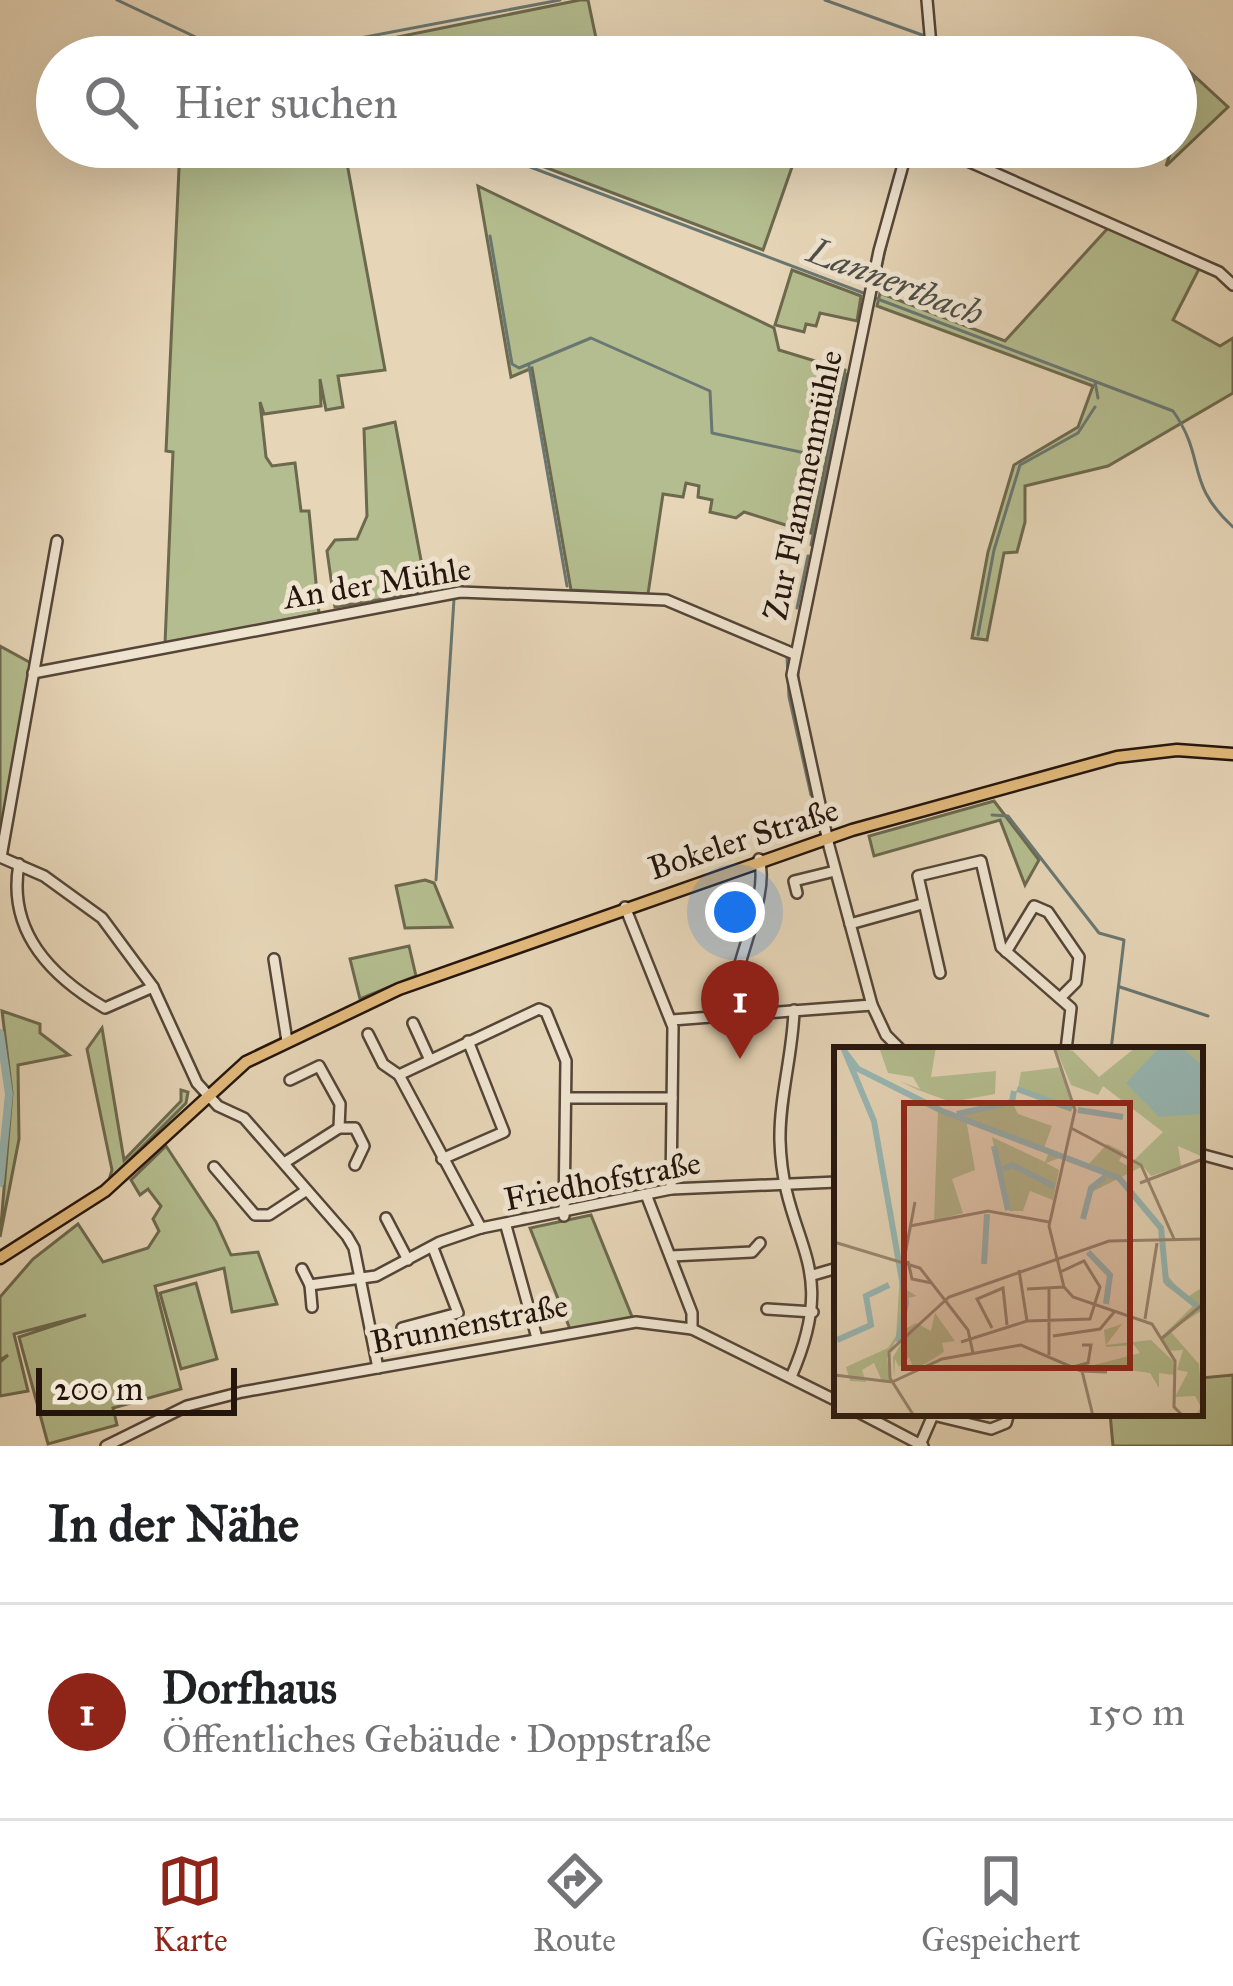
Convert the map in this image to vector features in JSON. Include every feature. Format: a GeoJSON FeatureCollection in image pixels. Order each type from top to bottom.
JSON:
{"type":"FeatureCollection","features":[{"type":"Feature","properties":{"kind":"main road","name":"Bokeler Straße"},"geometry":{"type":"LineString","coordinates":[[0,1258],[105,1190],[206,1093],[246,1062],[398,989],[826,837],[1117,757],[1177,750],[1233,754]]}},
{"type":"Feature","properties":{"kind":"street"},"geometry":{"type":"LineString","coordinates":[[927,0],[930,36]]}},
{"type":"Feature","properties":{"kind":"street","name":"Zur Flammenmühle"},"geometry":{"type":"LineString","coordinates":[[899,1047],[886,1035],[872,1005],[826,837],[793,686],[794,654],[868,302],[902,168]]}},
{"type":"Feature","properties":{"kind":"street"},"geometry":{"type":"LineString","coordinates":[[984,168],[1219,272],[1233,284]]}},
{"type":"Feature","properties":{"kind":"street"},"geometry":{"type":"LineString","coordinates":[[58,542],[0,857],[66,890],[102,918],[153,987],[186,1066],[206,1093],[218,1106],[244,1118],[351,1242],[378,1368]]}},
{"type":"Feature","properties":{"kind":"street","name":"An der Mühle"},"geometry":{"type":"LineString","coordinates":[[33,673],[388,603],[480,592],[666,600],[794,654]]}},
{"type":"Feature","properties":{"kind":"street"},"geometry":{"type":"LineString","coordinates":[[731,1014],[740,952],[762,877],[759,859]]}},
{"type":"Feature","properties":{"kind":"street"},"geometry":{"type":"LineString","coordinates":[[940,973],[917,881],[922,873],[981,861],[1006,952],[1071,1009],[1066,1047]]}},
{"type":"Feature","properties":{"kind":"street"},"geometry":{"type":"LineString","coordinates":[[19,864],[20,913],[28,940],[43,962],[105,1008],[153,987]]}},
{"type":"Feature","properties":{"kind":"street"},"geometry":{"type":"LineString","coordinates":[[797,893],[794,881],[836,871]]}},
{"type":"Feature","properties":{"kind":"street"},"geometry":{"type":"LineString","coordinates":[[850,923],[922,904]]}},
{"type":"Feature","properties":{"kind":"street"},"geometry":{"type":"LineString","coordinates":[[625,907],[672,1020],[671,1190]]}},
{"type":"Feature","properties":{"kind":"street"},"geometry":{"type":"LineString","coordinates":[[1006,952],[1034,907],[1048,912],[1079,957],[1076,982],[1060,998]]}},
{"type":"Feature","properties":{"kind":"street"},"geometry":{"type":"LineString","coordinates":[[274,959],[286,1041]]}},
{"type":"Feature","properties":{"kind":"street"},"geometry":{"type":"LineString","coordinates":[[672,1020],[872,1005]]}},
{"type":"Feature","properties":{"kind":"street"},"geometry":{"type":"LineString","coordinates":[[399,1075],[468,1040],[539,1010],[546,1012],[566,1061],[564,1216]]}},
{"type":"Feature","properties":{"kind":"street"},"geometry":{"type":"LineString","coordinates":[[790,1377],[813,1312],[813,1275],[786,1180],[780,1139],[794,1010]]}},
{"type":"Feature","properties":{"kind":"street"},"geometry":{"type":"LineString","coordinates":[[413,1023],[429,1058]]}},
{"type":"Feature","properties":{"kind":"street","name":"Friedhofstraße"},"geometry":{"type":"LineString","coordinates":[[368,1034],[383,1064],[399,1075],[481,1228],[564,1216],[671,1190],[786,1180],[834,1182]]}},
{"type":"Feature","properties":{"kind":"street"},"geometry":{"type":"LineString","coordinates":[[442,1159],[504,1132],[468,1040]]}},
{"type":"Feature","properties":{"kind":"street"},"geometry":{"type":"LineString","coordinates":[[290,1080],[319,1066],[340,1103],[339,1128]]}},
{"type":"Feature","properties":{"kind":"street"},"geometry":{"type":"LineString","coordinates":[[566,1099],[672,1098]]}},
{"type":"Feature","properties":{"kind":"street"},"geometry":{"type":"LineString","coordinates":[[284,1162],[339,1128],[356,1128],[364,1146],[355,1166]]}},
{"type":"Feature","properties":{"kind":"street"},"geometry":{"type":"LineString","coordinates":[[1203,1155],[1233,1163]]}},
{"type":"Feature","properties":{"kind":"street"},"geometry":{"type":"LineString","coordinates":[[214,1167],[255,1215],[269,1214],[304,1192]]}},
{"type":"Feature","properties":{"kind":"street"},"geometry":{"type":"LineString","coordinates":[[646,1197],[692,1313],[692,1329]]}},
{"type":"Feature","properties":{"kind":"street"},"geometry":{"type":"LineString","coordinates":[[386,1218],[408,1260]]}},
{"type":"Feature","properties":{"kind":"street"},"geometry":{"type":"LineString","coordinates":[[506,1226],[517,1283],[537,1339]]}},
{"type":"Feature","properties":{"kind":"street"},"geometry":{"type":"LineString","coordinates":[[310,1286],[362,1279],[481,1228]]}},
{"type":"Feature","properties":{"kind":"street"},"geometry":{"type":"LineString","coordinates":[[671,1256],[752,1252],[760,1244]]}},
{"type":"Feature","properties":{"kind":"street"},"geometry":{"type":"LineString","coordinates":[[402,1328],[458,1312],[433,1248]]}},
{"type":"Feature","properties":{"kind":"street"},"geometry":{"type":"LineString","coordinates":[[302,1268],[312,1307]]}},
{"type":"Feature","properties":{"kind":"street"},"geometry":{"type":"LineString","coordinates":[[813,1275],[834,1269]]}},
{"type":"Feature","properties":{"kind":"street"},"geometry":{"type":"LineString","coordinates":[[766,1309],[813,1312]]}},
{"type":"Feature","properties":{"kind":"street","name":"Brunnenstraße"},"geometry":{"type":"LineString","coordinates":[[106,1446],[208,1400],[636,1322],[692,1329],[834,1399]]}},
{"type":"Feature","properties":{"kind":"street"},"geometry":{"type":"LineString","coordinates":[[866,1416],[921,1445],[932,1416]]}},
{"type":"Feature","properties":{"kind":"street"},"geometry":{"type":"LineString","coordinates":[[941,1416],[991,1429],[1006,1423],[1008,1416]]}},
{"type":"Feature","properties":{"kind":"green space"},"geometry":{"type":"Polygon","coordinates":[[[588,0],[596,36],[403,36],[588,0]]]}},
{"type":"Feature","properties":{"kind":"green space"},"geometry":{"type":"Polygon","coordinates":[[[1197,78],[1228,107],[1197,136],[1197,78]]]}},
{"type":"Feature","properties":{"kind":"green space"},"geometry":{"type":"Polygon","coordinates":[[[179,168],[348,168],[385,370],[338,376],[343,407],[326,410],[320,379],[321,406],[264,414],[260,402],[266,457],[272,466],[295,463],[301,511],[309,511],[319,613],[165,644],[173,452],[166,451],[179,168]]]}},
{"type":"Feature","properties":{"kind":"green space"},"geometry":{"type":"Polygon","coordinates":[[[547,168],[792,168],[763,250],[547,168]]]}},
{"type":"Feature","properties":{"kind":"green space"},"geometry":{"type":"Polygon","coordinates":[[[478,186],[774,328],[779,350],[845,370],[811,533],[744,512],[736,518],[710,512],[712,500],[698,497],[699,486],[686,483],[683,497],[663,494],[648,594],[571,590],[532,368],[511,377],[478,186]]]}},
{"type":"Feature","properties":{"kind":"green space"},"geometry":{"type":"Polygon","coordinates":[[[1108,228],[1199,269],[1173,320],[1220,346],[1233,338],[1233,393],[1108,466],[1025,486],[1025,522],[1017,552],[1004,553],[987,640],[972,638],[988,552],[1014,465],[1078,427],[1093,386],[877,306],[880,293],[1005,341],[1108,228]]]}},
{"type":"Feature","properties":{"kind":"green space"},"geometry":{"type":"Polygon","coordinates":[[[792,270],[861,296],[857,321],[820,313],[816,326],[806,324],[804,332],[775,325],[792,270]]]}},
{"type":"Feature","properties":{"kind":"green space"},"geometry":{"type":"Polygon","coordinates":[[[395,422],[427,592],[335,607],[327,551],[335,540],[357,539],[367,516],[364,429],[395,422]]]}},
{"type":"Feature","properties":{"kind":"green space"},"geometry":{"type":"Polygon","coordinates":[[[0,646],[31,663],[0,836],[0,646]]]}},
{"type":"Feature","properties":{"kind":"green space"},"geometry":{"type":"Polygon","coordinates":[[[994,801],[1039,860],[1025,885],[1000,820],[874,856],[869,836],[994,801]]]}},
{"type":"Feature","properties":{"kind":"green space"},"geometry":{"type":"Polygon","coordinates":[[[425,880],[434,883],[452,927],[405,928],[396,886],[425,880]]]}},
{"type":"Feature","properties":{"kind":"green space"},"geometry":{"type":"Polygon","coordinates":[[[409,946],[416,976],[360,999],[350,959],[409,946]]]}},
{"type":"Feature","properties":{"kind":"green space"},"geometry":{"type":"Polygon","coordinates":[[[2,1011],[40,1024],[40,1033],[69,1055],[18,1065],[19,1139],[0,1237],[12,1093],[2,1011]]]}},
{"type":"Feature","properties":{"kind":"green space"},"geometry":{"type":"Polygon","coordinates":[[[102,1028],[124,1160],[181,1101],[181,1090],[188,1092],[186,1103],[109,1180],[112,1170],[87,1049],[102,1028]]]}},
{"type":"Feature","properties":{"kind":"green space"},"geometry":{"type":"Polygon","coordinates":[[[166,1146],[216,1222],[231,1255],[258,1252],[277,1304],[232,1312],[224,1268],[155,1286],[181,1389],[113,1408],[117,1425],[48,1444],[19,1337],[86,1315],[14,1334],[28,1391],[0,1396],[0,1362],[8,1355],[0,1360],[0,1297],[33,1259],[78,1224],[103,1262],[148,1248],[159,1231],[153,1219],[161,1206],[148,1189],[140,1195],[131,1180],[166,1146]]]}},
{"type":"Feature","properties":{"kind":"green space"},"geometry":{"type":"Polygon","coordinates":[[[591,1215],[633,1319],[570,1329],[530,1228],[591,1215]]]}},
{"type":"Feature","properties":{"kind":"green space"},"geometry":{"type":"Polygon","coordinates":[[[196,1283],[217,1359],[181,1369],[160,1293],[196,1283]]]}},
{"type":"Feature","properties":{"kind":"green space"},"geometry":{"type":"Polygon","coordinates":[[[1233,1375],[1233,1446],[1113,1446],[1110,1416],[1203,1416],[1203,1378],[1233,1375]]]}},
{"type":"Feature","properties":{"kind":"waterway","name":"Lannertbach"},"geometry":{"type":"LineString","coordinates":[[117,0],[193,36]]}},
{"type":"Feature","properties":{"kind":"waterway"},"geometry":{"type":"LineString","coordinates":[[371,36],[560,0]]}},
{"type":"Feature","properties":{"kind":"waterway"},"geometry":{"type":"LineString","coordinates":[[825,0],[925,36]]}},
{"type":"Feature","properties":{"kind":"waterway","name":"Lannertbach"},"geometry":{"type":"LineString","coordinates":[[533,168],[866,294]]}},
{"type":"Feature","properties":{"kind":"waterway"},"geometry":{"type":"LineString","coordinates":[[897,203],[908,168]]}},
{"type":"Feature","properties":{"kind":"waterway"},"geometry":{"type":"LineString","coordinates":[[878,282],[891,223]]}},
{"type":"Feature","properties":{"kind":"waterway"},"geometry":{"type":"LineString","coordinates":[[490,236],[512,364],[519,368],[591,338],[710,391],[712,433],[819,456]]}},
{"type":"Feature","properties":{"kind":"waterway","name":"Lannertbach"},"geometry":{"type":"LineString","coordinates":[[875,298],[1173,411],[1190,443],[1208,497],[1233,527]]}},
{"type":"Feature","properties":{"kind":"waterway"},"geometry":{"type":"LineString","coordinates":[[529,366],[567,586]]}},
{"type":"Feature","properties":{"kind":"waterway"},"geometry":{"type":"LineString","coordinates":[[811,545],[846,374]]}},
{"type":"Feature","properties":{"kind":"waterway"},"geometry":{"type":"LineString","coordinates":[[1095,382],[1098,398]]}},
{"type":"Feature","properties":{"kind":"waterway"},"geometry":{"type":"LineString","coordinates":[[978,635],[994,550],[1020,465],[1078,433],[1095,407]]}},
{"type":"Feature","properties":{"kind":"waterway"},"geometry":{"type":"LineString","coordinates":[[797,608],[808,556]]}},
{"type":"Feature","properties":{"kind":"waterway"},"geometry":{"type":"LineString","coordinates":[[436,880],[454,599]]}},
{"type":"Feature","properties":{"kind":"waterway"},"geometry":{"type":"LineString","coordinates":[[787,657],[789,697],[811,795]]}},
{"type":"Feature","properties":{"kind":"waterway"},"geometry":{"type":"LineString","coordinates":[[798,666],[798,686]]}},
{"type":"Feature","properties":{"kind":"waterway"},"geometry":{"type":"LineString","coordinates":[[992,815],[1008,816],[1099,933],[1124,940],[1111,1047]]}},
{"type":"Feature","properties":{"kind":"waterway"},"geometry":{"type":"LineString","coordinates":[[1120,987],[1208,1016]]}},
{"type":"Feature","properties":{"kind":"waterway"},"geometry":{"type":"LineString","coordinates":[[0,1033],[9,1094],[0,1183]]}},
{"type":"Feature","properties":{"kind":"place","name":"Dorfhaus"},"geometry":{"type":"Point","coordinates":[740,1059]}}]}
